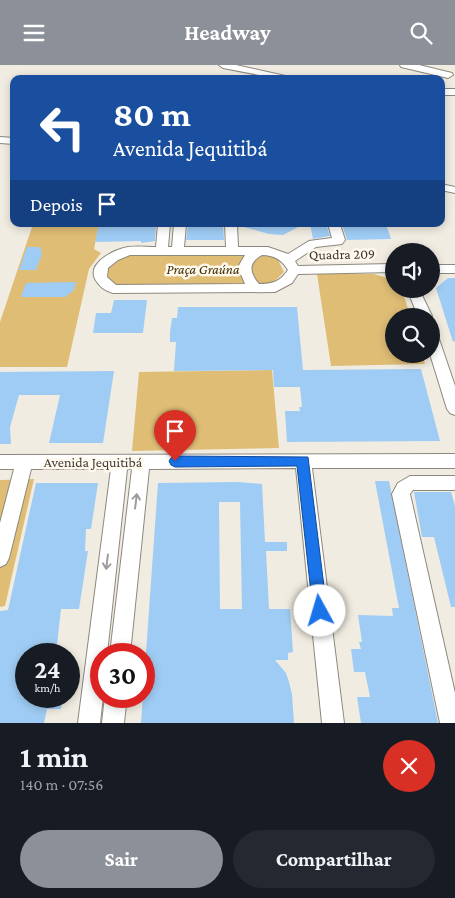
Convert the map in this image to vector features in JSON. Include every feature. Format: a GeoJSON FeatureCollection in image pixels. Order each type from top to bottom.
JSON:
{"type":"FeatureCollection","features":[{"type":"Feature","properties":{"kind":"main road"},"geometry":{"type":"LineString","coordinates":[[405,65],[438,75]]}},
{"type":"Feature","properties":{"kind":"main road"},"geometry":{"type":"LineString","coordinates":[[439,65],[448,78],[455,65]]}},
{"type":"Feature","properties":{"kind":"street"},"geometry":{"type":"LineString","coordinates":[[223,65],[274,75]]}},
{"type":"Feature","properties":{"kind":"street"},"geometry":{"type":"LineString","coordinates":[[162,251],[164,227]]}},
{"type":"Feature","properties":{"kind":"street"},"geometry":{"type":"LineString","coordinates":[[178,251],[180,227]]}},
{"type":"Feature","properties":{"kind":"street"},"geometry":{"type":"LineString","coordinates":[[231,227],[232,251]]}},
{"type":"Feature","properties":{"kind":"street"},"geometry":{"type":"LineString","coordinates":[[290,265],[314,244],[340,240],[335,227]]}},
{"type":"Feature","properties":{"kind":"street","name":"Quadra 209"},"geometry":{"type":"LineString","coordinates":[[290,265],[288,280],[275,288],[121,291],[113,289],[102,281],[100,276],[101,267],[104,262],[116,255],[129,251],[260,251],[275,252],[290,265],[385,267]]}},
{"type":"Feature","properties":{"kind":"street"},"geometry":{"type":"LineString","coordinates":[[255,288],[244,274],[244,267],[246,260],[260,251]]}},
{"type":"Feature","properties":{"kind":"street"},"geometry":{"type":"LineString","coordinates":[[440,269],[455,269]]}},
{"type":"Feature","properties":{"kind":"street"},"geometry":{"type":"LineString","coordinates":[[440,360],[452,393],[455,409]]}},
{"type":"Feature","properties":{"kind":"street"},"geometry":{"type":"LineString","coordinates":[[303,461],[333,723]]}},
{"type":"Feature","properties":{"kind":"street","name":"Avenida Jequitibá"},"geometry":{"type":"LineString","coordinates":[[0,463],[455,461]]}},
{"type":"Feature","properties":{"kind":"street"},"geometry":{"type":"LineString","coordinates":[[0,558],[24,462]]}},
{"type":"Feature","properties":{"kind":"street"},"geometry":{"type":"LineString","coordinates":[[89,723],[120,462]]}},
{"type":"Feature","properties":{"kind":"street"},"geometry":{"type":"LineString","coordinates":[[121,643],[141,462]]}},
{"type":"Feature","properties":{"kind":"street"},"geometry":{"type":"LineString","coordinates":[[451,723],[401,494],[410,483],[455,483]]}},
{"type":"Feature","properties":{"kind":"street"},"geometry":{"type":"LineString","coordinates":[[112,526],[133,526]]}},
{"type":"Feature","properties":{"kind":"street"},"geometry":{"type":"LineString","coordinates":[[113,723],[115,708]]}},
{"type":"Feature","properties":{"kind":"green space"},"geometry":{"type":"Polygon","coordinates":[[[32,227],[98,227],[94,249],[101,253],[89,269],[67,367],[0,367],[0,322],[32,227]]]}},
{"type":"Feature","properties":{"kind":"green space","name":"Praça Graúna"},"geometry":{"type":"Polygon","coordinates":[[[124,254],[268,255],[278,260],[284,272],[275,281],[269,283],[117,286],[106,280],[105,265],[124,254]]]}},
{"type":"Feature","properties":{"kind":"green space"},"geometry":{"type":"Polygon","coordinates":[[[317,274],[374,274],[385,277],[385,298],[405,298],[408,308],[385,308],[385,363],[425,364],[331,366],[317,274]]]}},
{"type":"Feature","properties":{"kind":"green space"},"geometry":{"type":"Polygon","coordinates":[[[272,370],[279,448],[132,451],[139,372],[272,370]]]}},
{"type":"Feature","properties":{"kind":"green space"},"geometry":{"type":"Polygon","coordinates":[[[34,479],[5,606],[0,607],[0,480],[34,479]]]}},
{"type":"Feature","properties":{"kind":"building"},"geometry":{"type":"Polygon","coordinates":[[[98,227],[156,227],[155,241],[141,243],[141,241],[95,242],[98,227]]]}},
{"type":"Feature","properties":{"kind":"building"},"geometry":{"type":"Polygon","coordinates":[[[188,227],[223,227],[224,240],[186,240],[188,227]]]}},
{"type":"Feature","properties":{"kind":"building"},"geometry":{"type":"Polygon","coordinates":[[[244,227],[298,227],[283,235],[269,234],[244,227]]]}},
{"type":"Feature","properties":{"kind":"building"},"geometry":{"type":"Polygon","coordinates":[[[311,227],[327,227],[330,236],[313,239],[311,227]]]}},
{"type":"Feature","properties":{"kind":"building"},"geometry":{"type":"Polygon","coordinates":[[[343,227],[387,227],[391,239],[347,240],[343,227]]]}},
{"type":"Feature","properties":{"kind":"building"},"geometry":{"type":"Polygon","coordinates":[[[27,247],[40,247],[42,254],[36,270],[19,270],[27,247]]]}},
{"type":"Feature","properties":{"kind":"building"},"geometry":{"type":"Polygon","coordinates":[[[448,278],[455,278],[455,341],[453,342],[439,298],[440,285],[448,278]]]}},
{"type":"Feature","properties":{"kind":"building"},"geometry":{"type":"Polygon","coordinates":[[[76,282],[74,290],[65,297],[21,297],[26,283],[76,282]]]}},
{"type":"Feature","properties":{"kind":"building"},"geometry":{"type":"Polygon","coordinates":[[[114,300],[147,300],[143,333],[93,333],[96,313],[111,313],[114,300]]]}},
{"type":"Feature","properties":{"kind":"building"},"geometry":{"type":"Polygon","coordinates":[[[178,307],[297,307],[303,370],[421,369],[440,441],[287,442],[285,411],[300,411],[299,407],[302,407],[300,387],[274,387],[273,370],[174,371],[176,342],[170,342],[170,332],[172,318],[177,318],[178,307]]]}},
{"type":"Feature","properties":{"kind":"building"},"geometry":{"type":"Polygon","coordinates":[[[114,371],[103,443],[49,443],[60,395],[19,395],[10,427],[11,444],[0,444],[0,372],[114,371]]]}},
{"type":"Feature","properties":{"kind":"building"},"geometry":{"type":"Polygon","coordinates":[[[375,481],[389,481],[438,723],[361,723],[357,697],[370,697],[365,672],[354,672],[351,649],[361,649],[359,642],[362,642],[358,615],[393,616],[392,608],[399,608],[375,481]]]}},
{"type":"Feature","properties":{"kind":"building"},"geometry":{"type":"Polygon","coordinates":[[[238,482],[262,484],[265,542],[287,542],[287,551],[266,551],[269,609],[290,609],[293,652],[288,653],[288,660],[275,660],[286,673],[289,682],[292,694],[294,723],[141,723],[142,708],[155,708],[155,643],[147,643],[158,483],[238,482]],[[219,502],[220,609],[242,609],[240,502],[219,502]]]}},
{"type":"Feature","properties":{"kind":"building"},"geometry":{"type":"Polygon","coordinates":[[[36,483],[98,483],[91,529],[86,529],[85,551],[88,551],[79,609],[61,609],[57,643],[15,643],[15,708],[61,708],[47,709],[44,723],[0,723],[0,611],[8,610],[36,483]]]}},
{"type":"Feature","properties":{"kind":"building"},"geometry":{"type":"Polygon","coordinates":[[[414,492],[451,492],[455,506],[455,607],[451,607],[434,537],[422,537],[414,492]]]}},
{"type":"Feature","properties":{"kind":"route"},"geometry":{"type":"LineString","coordinates":[[175,461],[303,461],[320,611]]}}]}
